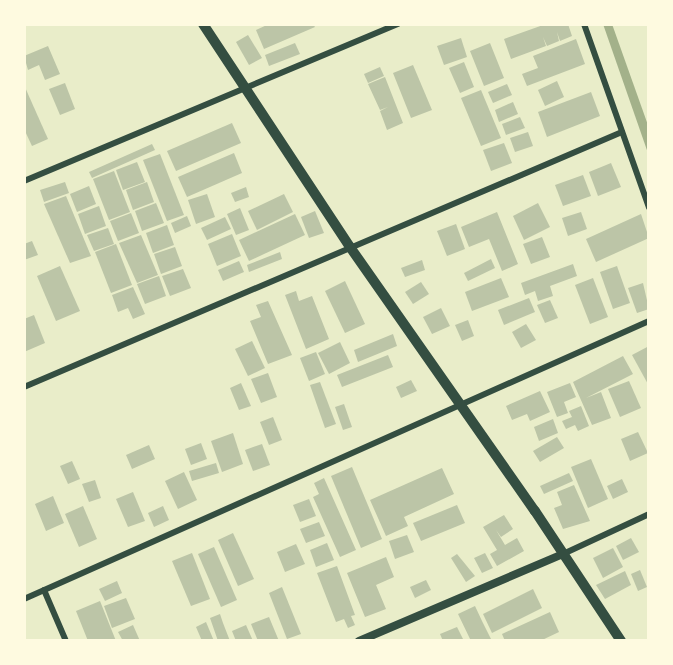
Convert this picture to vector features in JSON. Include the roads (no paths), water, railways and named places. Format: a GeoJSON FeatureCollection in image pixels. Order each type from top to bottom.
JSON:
{"type":"FeatureCollection","features":[{"type":"Feature","properties":{"kind":"main road"},"geometry":{"type":"LineString","coordinates":[[203,24],[350,247],[621,641]]}},
{"type":"Feature","properties":{"kind":"street"},"geometry":{"type":"LineString","coordinates":[[24,181],[398,24]]}},
{"type":"Feature","properties":{"kind":"street"},"geometry":{"type":"LineString","coordinates":[[584,24],[649,208]]}},
{"type":"Feature","properties":{"kind":"street"},"geometry":{"type":"LineString","coordinates":[[24,387],[622,132]]}},
{"type":"Feature","properties":{"kind":"street"},"geometry":{"type":"LineString","coordinates":[[24,599],[462,407],[649,321]]}},
{"type":"Feature","properties":{"kind":"street"},"geometry":{"type":"LineString","coordinates":[[359,641],[649,514]]}},
{"type":"Feature","properties":{"kind":"street"},"geometry":{"type":"LineString","coordinates":[[44,590],[66,641]]}}]}
